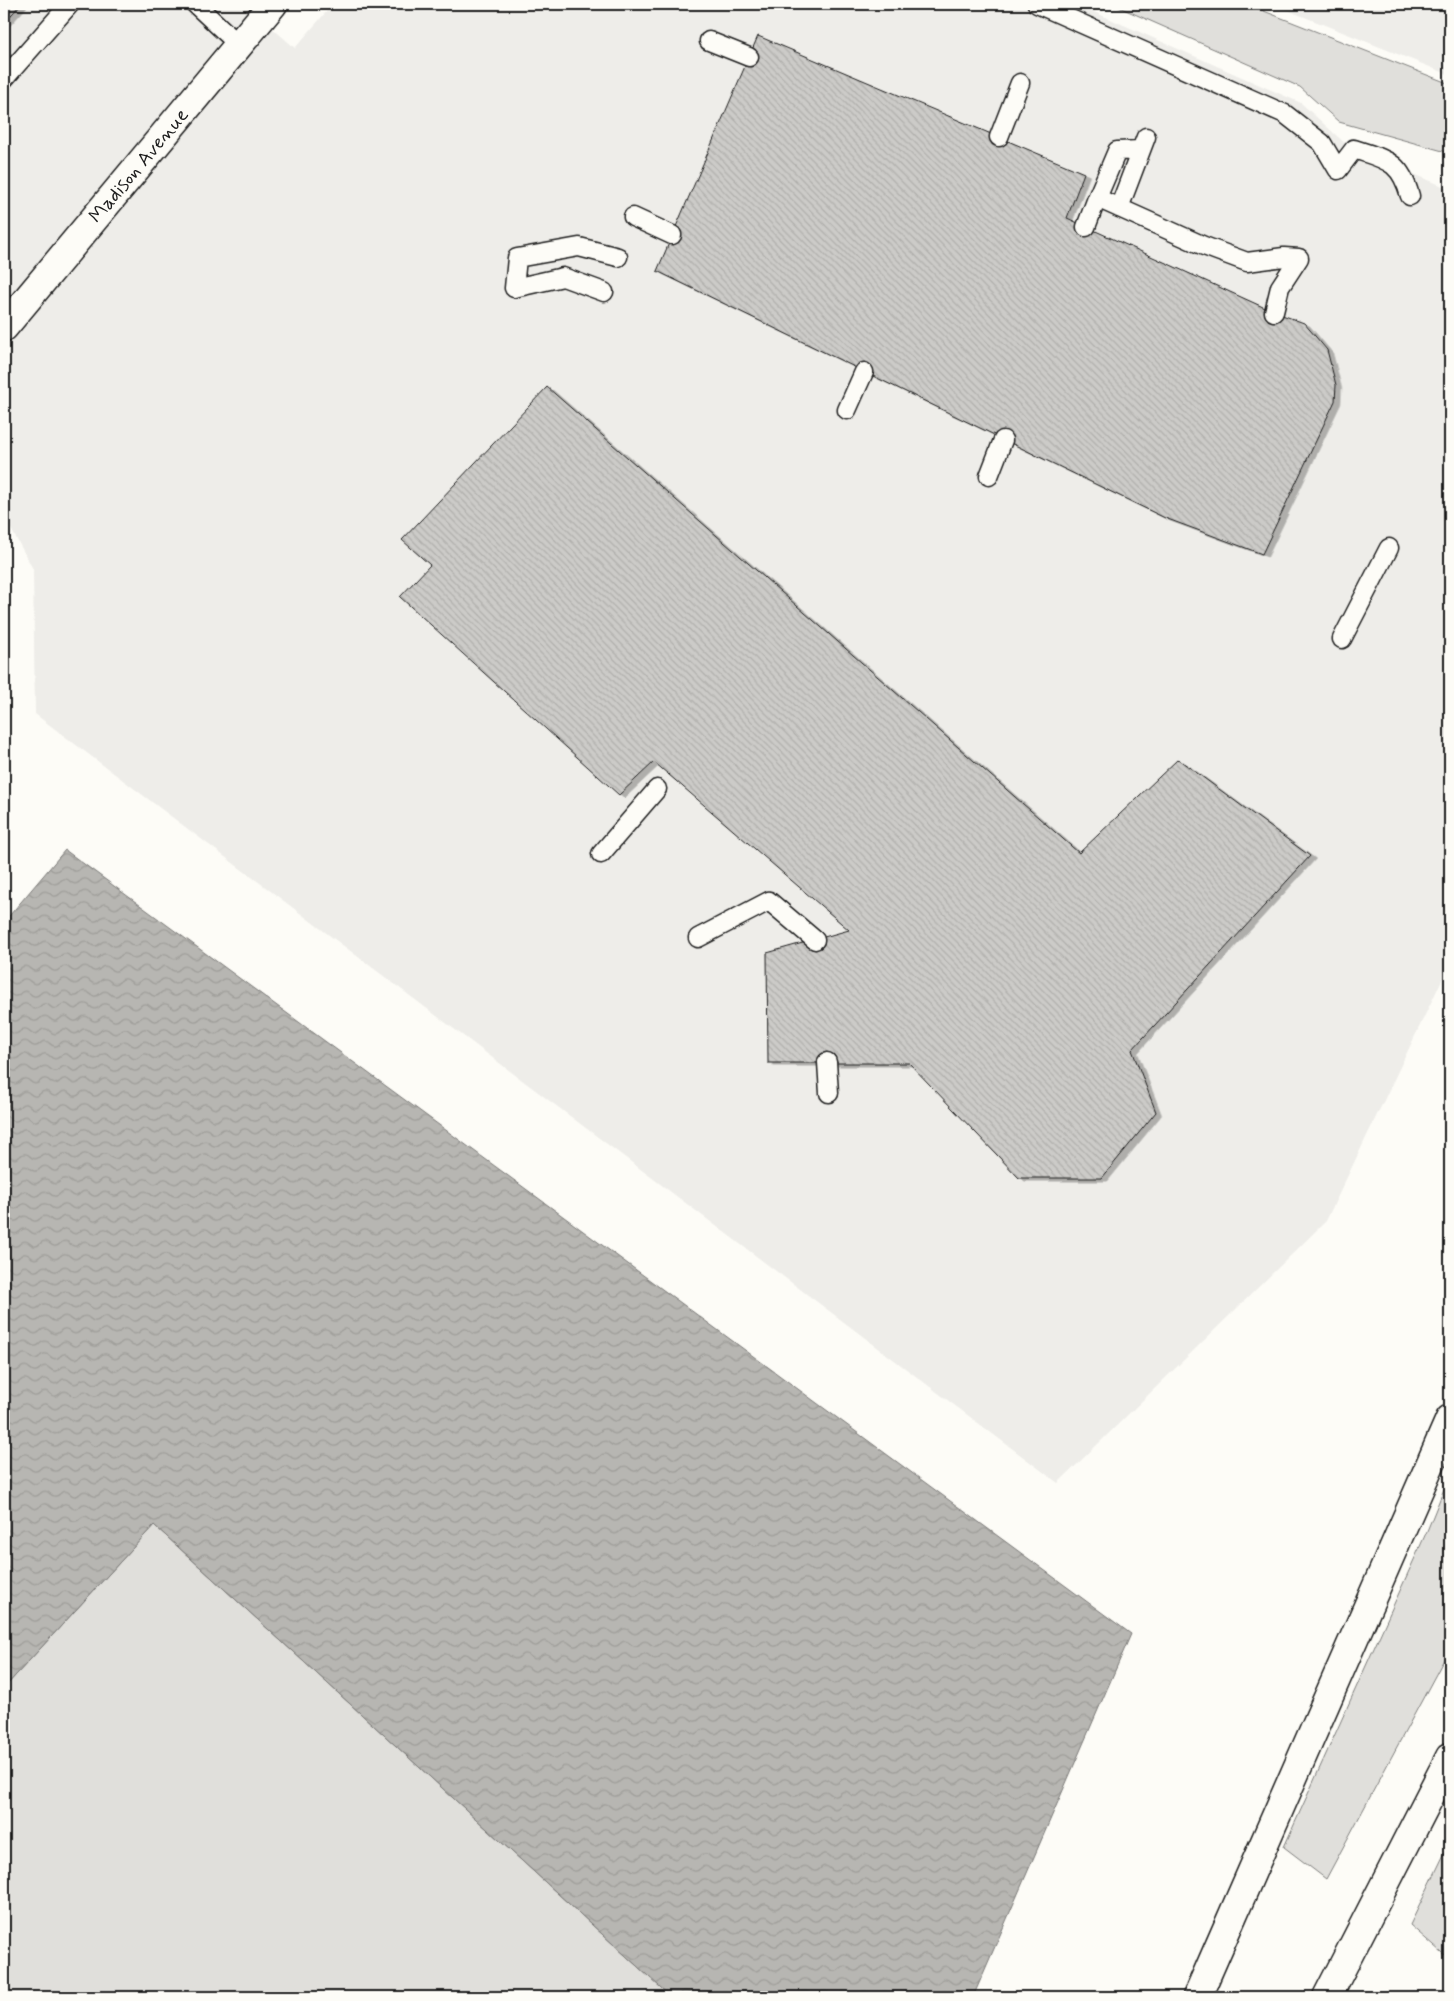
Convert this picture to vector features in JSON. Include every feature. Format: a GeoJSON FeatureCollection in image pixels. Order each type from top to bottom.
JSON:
{"type":"FeatureCollection","features":[{"type":"Feature","properties":{"kind":"main road","name":"Madison Avenue"},"geometry":{"type":"LineString","coordinates":[[4,327],[273,4]]}},
{"type":"Feature","properties":{"kind":"main road"},"geometry":{"type":"LineString","coordinates":[[1197,1997],[1450,1420]]}},
{"type":"Feature","properties":{"kind":"main road"},"geometry":{"type":"LineString","coordinates":[[1327,1997],[1450,1757]]}},
{"type":"Feature","properties":{"kind":"lane"},"geometry":{"type":"LineString","coordinates":[[4,80],[70,4]]}},
{"type":"Feature","properties":{"kind":"lane"},"geometry":{"type":"LineString","coordinates":[[196,4],[238,44]]}},
{"type":"Feature","properties":{"kind":"lane"},"geometry":{"type":"LineString","coordinates":[[1038,4],[1285,114],[1322,142],[1338,170],[1354,149],[1391,162],[1405,180],[1410,196]]}},
{"type":"Feature","properties":{"kind":"lane"},"geometry":{"type":"LineString","coordinates":[[709,41],[749,57]]}},
{"type":"Feature","properties":{"kind":"lane"},"geometry":{"type":"LineString","coordinates":[[1000,137],[1020,83]]}},
{"type":"Feature","properties":{"kind":"lane"},"geometry":{"type":"LineString","coordinates":[[1086,227],[1117,151],[1143,144],[1119,208]]}},
{"type":"Feature","properties":{"kind":"lane"},"geometry":{"type":"LineString","coordinates":[[1097,198],[1204,246],[1247,262],[1284,257],[1299,258],[1280,287],[1274,312]]}},
{"type":"Feature","properties":{"kind":"lane"},"geometry":{"type":"LineString","coordinates":[[633,217],[672,235]]}},
{"type":"Feature","properties":{"kind":"lane"},"geometry":{"type":"LineString","coordinates":[[604,292],[563,277],[514,288],[516,258],[579,247],[618,256]]}},
{"type":"Feature","properties":{"kind":"lane"},"geometry":{"type":"LineString","coordinates":[[847,410],[864,372]]}},
{"type":"Feature","properties":{"kind":"lane"},"geometry":{"type":"LineString","coordinates":[[989,476],[1004,440]]}},
{"type":"Feature","properties":{"kind":"lane"},"geometry":{"type":"LineString","coordinates":[[1342,639],[1389,548]]}},
{"type":"Feature","properties":{"kind":"lane"},"geometry":{"type":"LineString","coordinates":[[601,854],[657,789]]}},
{"type":"Feature","properties":{"kind":"lane"},"geometry":{"type":"LineString","coordinates":[[698,938],[769,901],[815,940]]}},
{"type":"Feature","properties":{"kind":"lane"},"geometry":{"type":"LineString","coordinates":[[827,1062],[829,1093]]}},
{"type":"Feature","properties":{"kind":"shaded area"},"geometry":{"type":"Polygon","coordinates":[[[4,4],[245,4],[295,48],[333,4],[1076,4],[1301,103],[1349,147],[1450,189],[1450,963],[1326,1221],[1058,1483],[35,714],[33,569],[4,516],[4,4]]]}},
{"type":"Feature","properties":{"kind":"shaded area"},"geometry":{"type":"Polygon","coordinates":[[[1112,4],[1246,4],[1450,84],[1450,153],[1339,122],[1300,87],[1112,4]]]}},
{"type":"Feature","properties":{"kind":"shaded area"},"geometry":{"type":"Polygon","coordinates":[[[1272,4],[1450,4],[1450,75],[1272,4]]]}},
{"type":"Feature","properties":{"kind":"shaded area"},"geometry":{"type":"Polygon","coordinates":[[[1450,1474],[1450,1648],[1326,1879],[1284,1847],[1427,1531],[1450,1474]]]}},
{"type":"Feature","properties":{"kind":"shaded area"},"geometry":{"type":"Polygon","coordinates":[[[154,1525],[671,1997],[4,1997],[4,1688],[154,1525]]]}},
{"type":"Feature","properties":{"kind":"shaded area"},"geometry":{"type":"Polygon","coordinates":[[[1450,1842],[1450,1960],[1410,1925],[1450,1842]]]}},
{"type":"Feature","properties":{"kind":"water"},"geometry":{"type":"Polygon","coordinates":[[[65,850],[1131,1634],[973,1997],[671,1997],[154,1525],[4,1688],[4,922],[65,850]]]}},
{"type":"Feature","properties":{"kind":"building"},"geometry":{"type":"Polygon","coordinates":[[[4,4],[21,4],[4,23],[4,4]]]}},
{"type":"Feature","properties":{"kind":"building"},"geometry":{"type":"Polygon","coordinates":[[[758,36],[1084,173],[1067,218],[1274,312],[1304,323],[1327,350],[1336,385],[1335,401],[1262,554],[1165,518],[657,271],[758,36]]]}},
{"type":"Feature","properties":{"kind":"building"},"geometry":{"type":"Polygon","coordinates":[[[547,387],[1079,853],[1178,759],[1310,856],[1132,1050],[1156,1112],[1102,1178],[1019,1178],[909,1063],[768,1063],[767,953],[849,930],[654,762],[619,795],[400,597],[430,565],[402,540],[547,387]]]}}]}
